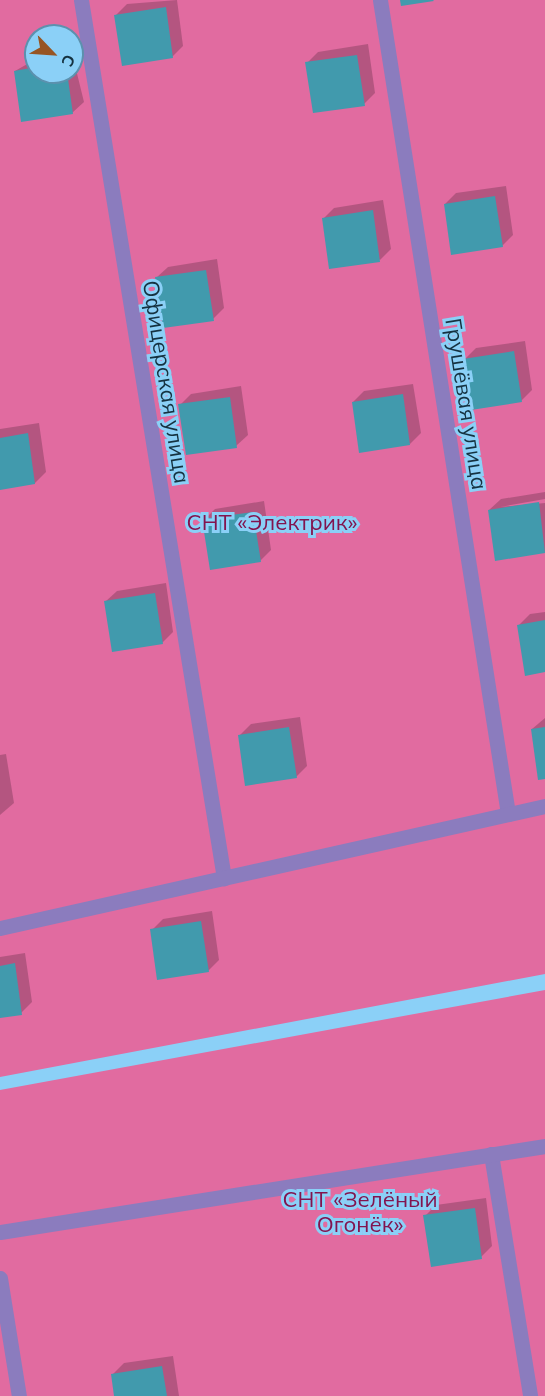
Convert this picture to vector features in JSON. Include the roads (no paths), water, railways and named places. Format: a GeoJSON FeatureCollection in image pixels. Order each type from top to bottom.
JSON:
{"type":"FeatureCollection","features":[{"type":"Feature","properties":{"kind":"street","name":"Офицерская улица"},"geometry":{"type":"LineString","coordinates":[[81,0],[224,878]]}},
{"type":"Feature","properties":{"kind":"street","name":"Грушёвая улица"},"geometry":{"type":"LineString","coordinates":[[380,0],[508,814]]}},
{"type":"Feature","properties":{"kind":"street"},"geometry":{"type":"LineString","coordinates":[[0,928],[545,806]]}},
{"type":"Feature","properties":{"kind":"street"},"geometry":{"type":"LineString","coordinates":[[0,1232],[545,1146]]}},
{"type":"Feature","properties":{"kind":"street"},"geometry":{"type":"LineString","coordinates":[[491,1154],[530,1396]]}},
{"type":"Feature","properties":{"kind":"street"},"geometry":{"type":"LineString","coordinates":[[0,1278],[19,1396]]}},
{"type":"Feature","properties":{"kind":"park label","name":"СНТ «Электрик»"},"geometry":{"type":"Point","coordinates":[272,523]}},
{"type":"Feature","properties":{"kind":"park label","name":"СНТ «Зелёный Огонёк»"},"geometry":{"type":"Point","coordinates":[360,1212]}}]}
